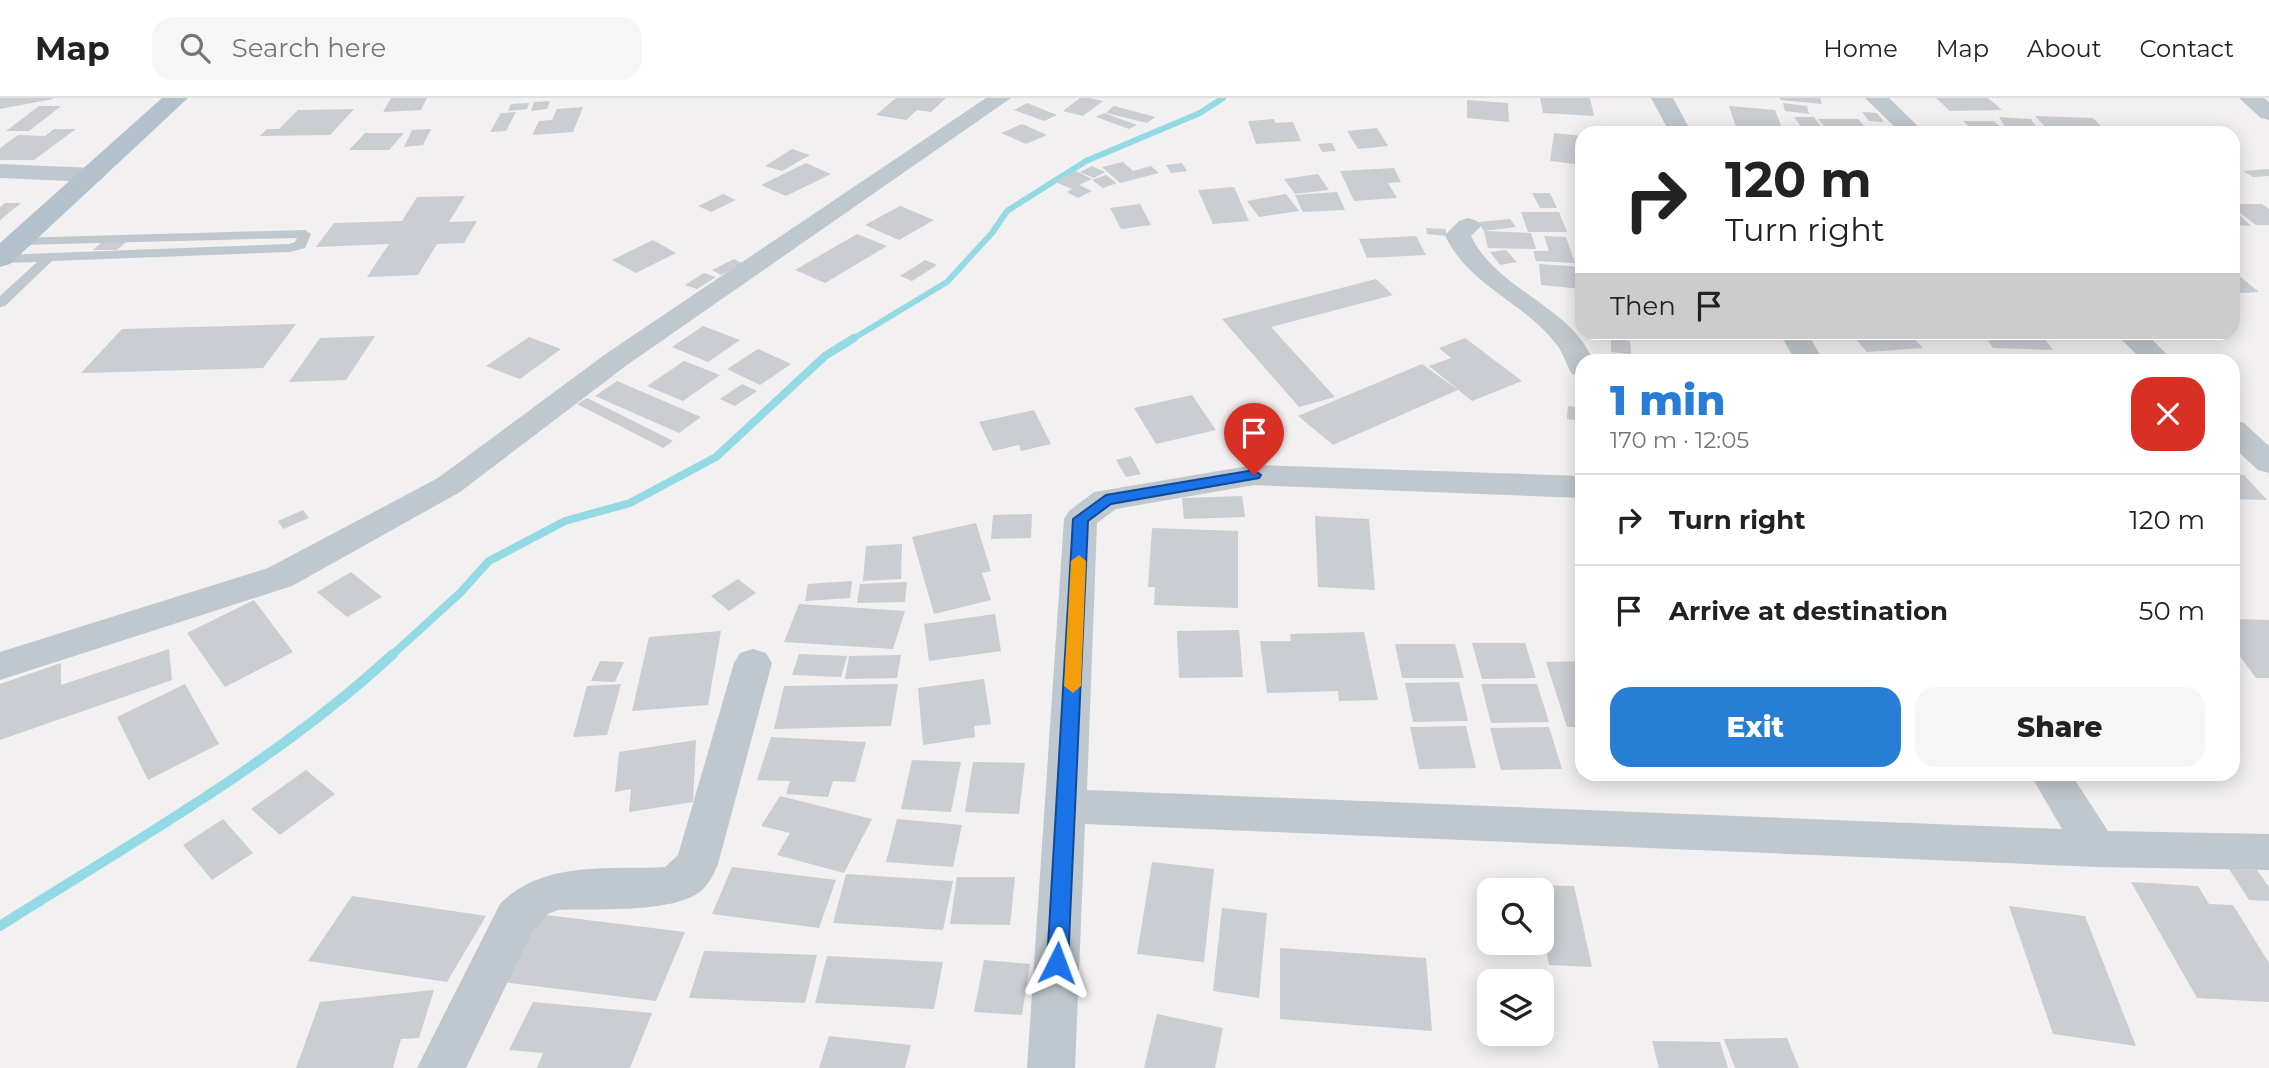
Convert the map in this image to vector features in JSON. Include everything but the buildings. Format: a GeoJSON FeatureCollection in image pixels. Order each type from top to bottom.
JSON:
{"type":"FeatureCollection","features":[{"type":"Feature","properties":{"kind":"main road"},"geometry":{"type":"LineString","coordinates":[[0,258],[176,98]]}},
{"type":"Feature","properties":{"kind":"street"},"geometry":{"type":"LineString","coordinates":[[0,666],[280,577],[449,485],[617,359],[1000,98]]}},
{"type":"Feature","properties":{"kind":"street"},"geometry":{"type":"LineString","coordinates":[[1662,98],[1677,126]]}},
{"type":"Feature","properties":{"kind":"street"},"geometry":{"type":"LineString","coordinates":[[1876,98],[1906,126]]}},
{"type":"Feature","properties":{"kind":"street"},"geometry":{"type":"LineString","coordinates":[[2250,98],[2269,113]]}},
{"type":"Feature","properties":{"kind":"street"},"geometry":{"type":"LineString","coordinates":[[0,171],[93,174]]}},
{"type":"Feature","properties":{"kind":"street"},"geometry":{"type":"LineString","coordinates":[[1468,226],[1458,235],[1461,245],[1485,270],[1569,341],[1575,354]]}},
{"type":"Feature","properties":{"kind":"street"},"geometry":{"type":"LineString","coordinates":[[2137,340],[2152,354]]}},
{"type":"Feature","properties":{"kind":"street"},"geometry":{"type":"LineString","coordinates":[[2240,436],[2269,463]]}},
{"type":"Feature","properties":{"kind":"street"},"geometry":{"type":"LineString","coordinates":[[1051,1068],[1081,519],[1106,500],[1254,475],[1575,487]]}},
{"type":"Feature","properties":{"kind":"street"},"geometry":{"type":"LineString","coordinates":[[441,1068],[516,918],[533,900],[556,891],[666,886],[684,879],[697,864],[752,663]]}},
{"type":"Feature","properties":{"kind":"street"},"geometry":{"type":"LineString","coordinates":[[2054,781],[2096,849]]}},
{"type":"Feature","properties":{"kind":"street"},"geometry":{"type":"LineString","coordinates":[[1067,806],[2096,849],[2269,852]]}},
{"type":"Feature","properties":{"kind":"lane"},"geometry":{"type":"LineString","coordinates":[[235,250],[247,234]]}},
{"type":"Feature","properties":{"kind":"lane"},"geometry":{"type":"LineString","coordinates":[[0,258],[290,248],[300,245],[305,234],[21,241]]}},
{"type":"Feature","properties":{"kind":"lane"},"geometry":{"type":"LineString","coordinates":[[183,252],[195,235]]}},
{"type":"Feature","properties":{"kind":"lane"},"geometry":{"type":"LineString","coordinates":[[0,303],[49,257]]}},
{"type":"Feature","properties":{"kind":"waterway"},"geometry":{"type":"LineString","coordinates":[[851,340],[947,282],[992,233],[1007,211],[1086,161],[1200,113],[1223,98]]}},
{"type":"Feature","properties":{"kind":"waterway"},"geometry":{"type":"LineString","coordinates":[[391,656],[460,593],[489,561],[565,521],[630,503],[716,457],[825,356],[854,338]]}},
{"type":"Feature","properties":{"kind":"waterway"},"geometry":{"type":"LineString","coordinates":[[0,926],[253,765],[348,693],[393,654]]}},
{"type":"Feature","properties":{"kind":"slow traffic"},"geometry":{"type":"LineString","coordinates":[[1073,686],[1079,561]]}},
{"type":"Feature","properties":{"kind":"route"},"geometry":{"type":"LineString","coordinates":[[1057,963],[1081,519],[1106,500],[1254,475]]}}]}
